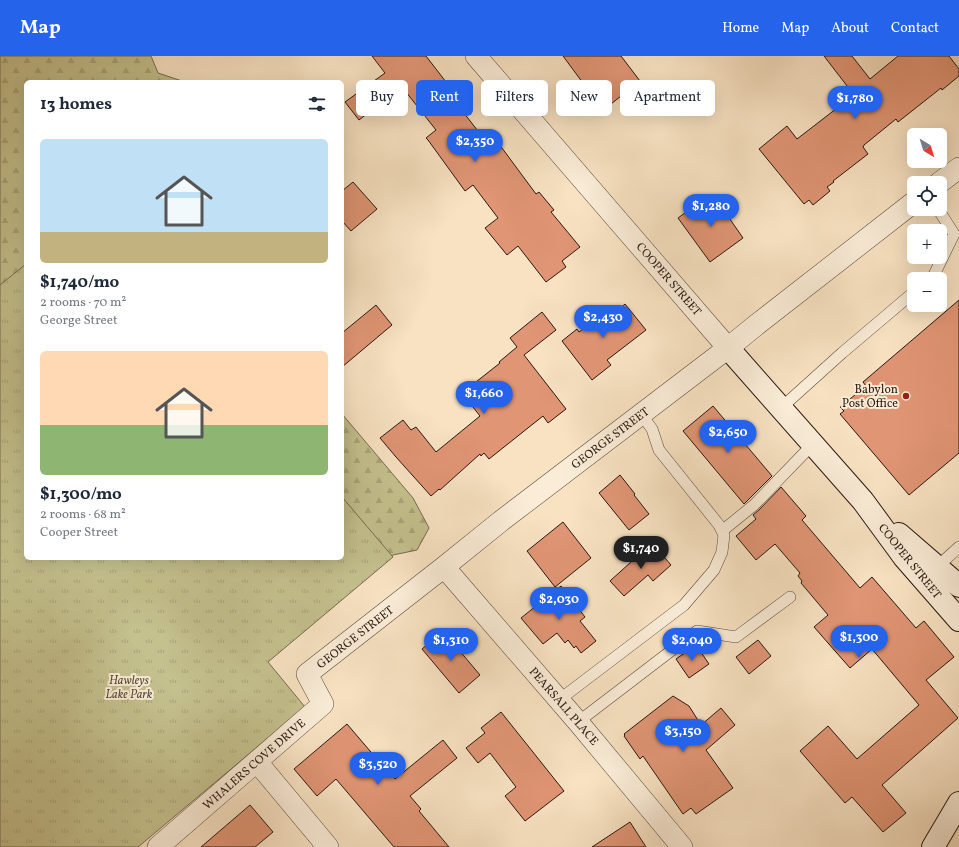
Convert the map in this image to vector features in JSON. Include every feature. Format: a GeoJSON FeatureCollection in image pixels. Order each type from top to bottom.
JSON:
{"type":"FeatureCollection","features":[{"type":"Feature","properties":{"kind":"street","name":"COOPER STREET"},"geometry":{"type":"LineString","coordinates":[[476,56],[728,348],[863,501],[904,556],[959,620]]}},
{"type":"Feature","properties":{"kind":"street"},"geometry":{"type":"LineString","coordinates":[[947,177],[959,168]]}},
{"type":"Feature","properties":{"kind":"street","name":"GEORGE STREET"},"geometry":{"type":"LineString","coordinates":[[307,674],[501,521],[728,348],[907,207]]}},
{"type":"Feature","properties":{"kind":"street","name":"COOPER STREET"},"geometry":{"type":"LineString","coordinates":[[863,501],[959,586]]}},
{"type":"Feature","properties":{"kind":"street","name":"PEARSALL PLACE"},"geometry":{"type":"LineString","coordinates":[[444,567],[578,722],[682,847]]}},
{"type":"Feature","properties":{"kind":"street","name":"WHALERS COVE DRIVE"},"geometry":{"type":"LineString","coordinates":[[158,847],[323,704],[307,674]]}},
{"type":"Feature","properties":{"kind":"street"},"geometry":{"type":"LineString","coordinates":[[257,762],[328,847]]}},
{"type":"Feature","properties":{"kind":"street"},"geometry":{"type":"LineString","coordinates":[[933,847],[959,803]]}},
{"type":"Feature","properties":{"kind":"lane"},"geometry":{"type":"LineString","coordinates":[[936,272],[956,238],[942,216]]}},
{"type":"Feature","properties":{"kind":"lane"},"geometry":{"type":"LineString","coordinates":[[781,408],[842,353],[907,298]]}},
{"type":"Feature","properties":{"kind":"lane"},"geometry":{"type":"LineString","coordinates":[[559,700],[684,605],[714,570],[722,552],[724,535],[719,525],[659,450],[652,429],[641,414]]}},
{"type":"Feature","properties":{"kind":"lane"},"geometry":{"type":"LineString","coordinates":[[722,531],[754,505],[813,444]]}},
{"type":"Feature","properties":{"kind":"lane"},"geometry":{"type":"LineString","coordinates":[[937,566],[959,547]]}},
{"type":"Feature","properties":{"kind":"lane"},"geometry":{"type":"LineString","coordinates":[[578,722],[698,631],[736,637],[790,597]]}},
{"type":"Feature","properties":{"kind":"green space"},"geometry":{"type":"Polygon","coordinates":[[[0,56],[151,56],[158,73],[179,80],[24,80],[24,560],[25,560],[0,647],[0,56]]]}},
{"type":"Feature","properties":{"kind":"green space","name":"Hawleys Lake Park"},"geometry":{"type":"Polygon","coordinates":[[[24,266],[24,560],[344,560],[344,499],[393,557],[268,662],[305,707],[138,847],[0,847],[0,285],[24,266]]]}},
{"type":"Feature","properties":{"kind":"green space"},"geometry":{"type":"Polygon","coordinates":[[[344,416],[413,498],[429,528],[417,550],[374,559],[344,539],[344,416]]]}},
{"type":"Feature","properties":{"kind":"building"},"geometry":{"type":"Polygon","coordinates":[[[372,56],[426,56],[444,80],[416,80],[416,105],[408,95],[408,80],[375,80],[385,73],[372,56]]]}},
{"type":"Feature","properties":{"kind":"building"},"geometry":{"type":"Polygon","coordinates":[[[563,56],[621,56],[639,80],[620,80],[620,97],[612,103],[612,80],[581,80],[563,56]]]}},
{"type":"Feature","properties":{"kind":"building"},"geometry":{"type":"Polygon","coordinates":[[[824,56],[852,56],[870,79],[898,56],[949,56],[959,69],[959,76],[942,90],[941,88],[898,122],[896,119],[864,145],[863,147],[868,154],[833,181],[834,182],[827,187],[830,191],[813,205],[809,200],[804,204],[759,149],[787,126],[797,139],[854,95],[824,56]]]}},
{"type":"Feature","properties":{"kind":"building"},"geometry":{"type":"Polygon","coordinates":[[[356,94],[356,116],[364,116],[359,120],[345,102],[356,94]]]}},
{"type":"Feature","properties":{"kind":"building"},"geometry":{"type":"Polygon","coordinates":[[[425,116],[466,116],[492,149],[499,144],[536,194],[539,192],[554,210],[551,212],[580,247],[562,261],[566,267],[546,282],[518,246],[507,255],[485,228],[498,218],[473,185],[465,191],[426,138],[436,130],[425,116]]]}},
{"type":"Feature","properties":{"kind":"building"},"geometry":{"type":"Polygon","coordinates":[[[353,182],[377,209],[351,231],[344,223],[344,189],[353,182]]]}},
{"type":"Feature","properties":{"kind":"building"},"geometry":{"type":"Polygon","coordinates":[[[714,196],[743,238],[710,262],[678,218],[701,201],[703,204],[714,196]]]}},
{"type":"Feature","properties":{"kind":"building","name":"Babylon Post Office"},"geometry":{"type":"Polygon","coordinates":[[[959,300],[959,453],[909,495],[840,414],[844,411],[840,407],[866,386],[863,382],[945,312],[947,312],[947,310],[959,300]]]}},
{"type":"Feature","properties":{"kind":"building"},"geometry":{"type":"Polygon","coordinates":[[[625,304],[646,330],[607,360],[611,365],[592,380],[562,341],[577,329],[579,332],[613,306],[617,311],[625,304]]]}},
{"type":"Feature","properties":{"kind":"building"},"geometry":{"type":"Polygon","coordinates":[[[376,305],[392,325],[344,365],[344,331],[376,305]]]}},
{"type":"Feature","properties":{"kind":"building"},"geometry":{"type":"Polygon","coordinates":[[[542,312],[556,330],[524,355],[566,409],[548,423],[543,416],[489,459],[484,453],[481,456],[480,454],[440,490],[439,489],[431,496],[380,438],[403,420],[411,430],[416,427],[436,452],[480,416],[462,393],[500,363],[499,362],[517,347],[510,338],[542,312]]]}},
{"type":"Feature","properties":{"kind":"building"},"geometry":{"type":"Polygon","coordinates":[[[713,406],[772,476],[744,504],[683,431],[713,406]]]}},
{"type":"Feature","properties":{"kind":"building"},"geometry":{"type":"Polygon","coordinates":[[[620,475],[649,514],[629,530],[599,493],[620,475]]]}},
{"type":"Feature","properties":{"kind":"building"},"geometry":{"type":"Polygon","coordinates":[[[781,487],[806,516],[802,520],[860,588],[872,577],[916,628],[924,621],[954,657],[926,680],[958,718],[882,785],[906,813],[883,832],[852,797],[845,803],[800,751],[828,726],[857,759],[919,705],[872,649],[850,668],[814,627],[828,615],[801,583],[802,581],[798,576],[800,573],[775,544],[756,560],[736,536],[756,519],[753,515],[781,487]]]}},
{"type":"Feature","properties":{"kind":"building"},"geometry":{"type":"Polygon","coordinates":[[[563,522],[591,558],[555,587],[527,551],[563,522]]]}},
{"type":"Feature","properties":{"kind":"building"},"geometry":{"type":"Polygon","coordinates":[[[652,543],[671,565],[653,581],[648,575],[624,596],[610,581],[652,543]]]}},
{"type":"Feature","properties":{"kind":"building"},"geometry":{"type":"Polygon","coordinates":[[[561,586],[585,617],[580,621],[596,641],[581,653],[576,646],[574,648],[568,640],[565,643],[557,633],[543,644],[521,618],[561,586]]]}},
{"type":"Feature","properties":{"kind":"building"},"geometry":{"type":"Polygon","coordinates":[[[443,631],[480,675],[459,693],[422,649],[443,631]]]}},
{"type":"Feature","properties":{"kind":"building"},"geometry":{"type":"Polygon","coordinates":[[[758,640],[771,656],[749,674],[736,657],[758,640]]]}},
{"type":"Feature","properties":{"kind":"building"},"geometry":{"type":"Polygon","coordinates":[[[696,645],[709,664],[689,678],[676,659],[696,645]]]}},
{"type":"Feature","properties":{"kind":"building"},"geometry":{"type":"Polygon","coordinates":[[[673,696],[689,706],[701,725],[721,708],[735,725],[706,750],[733,788],[696,814],[691,808],[683,814],[643,756],[640,759],[624,736],[624,734],[673,696]]]}},
{"type":"Feature","properties":{"kind":"building"},"geometry":{"type":"Polygon","coordinates":[[[501,712],[564,791],[525,821],[505,796],[516,787],[490,753],[478,763],[466,748],[485,733],[481,728],[501,712]]]}},
{"type":"Feature","properties":{"kind":"building"},"geometry":{"type":"Polygon","coordinates":[[[347,724],[395,779],[443,740],[457,758],[410,796],[421,809],[419,811],[449,847],[394,847],[336,779],[317,796],[294,769],[347,724]]]}},
{"type":"Feature","properties":{"kind":"building"},"geometry":{"type":"Polygon","coordinates":[[[250,805],[273,832],[255,847],[201,847],[250,805]]]}},
{"type":"Feature","properties":{"kind":"building"},"geometry":{"type":"Polygon","coordinates":[[[630,822],[646,847],[592,847],[630,822]]]}},
{"type":"Feature","properties":{"kind":"place","name":"Babylon Post Office"},"geometry":{"type":"Point","coordinates":[906,396]}}]}
